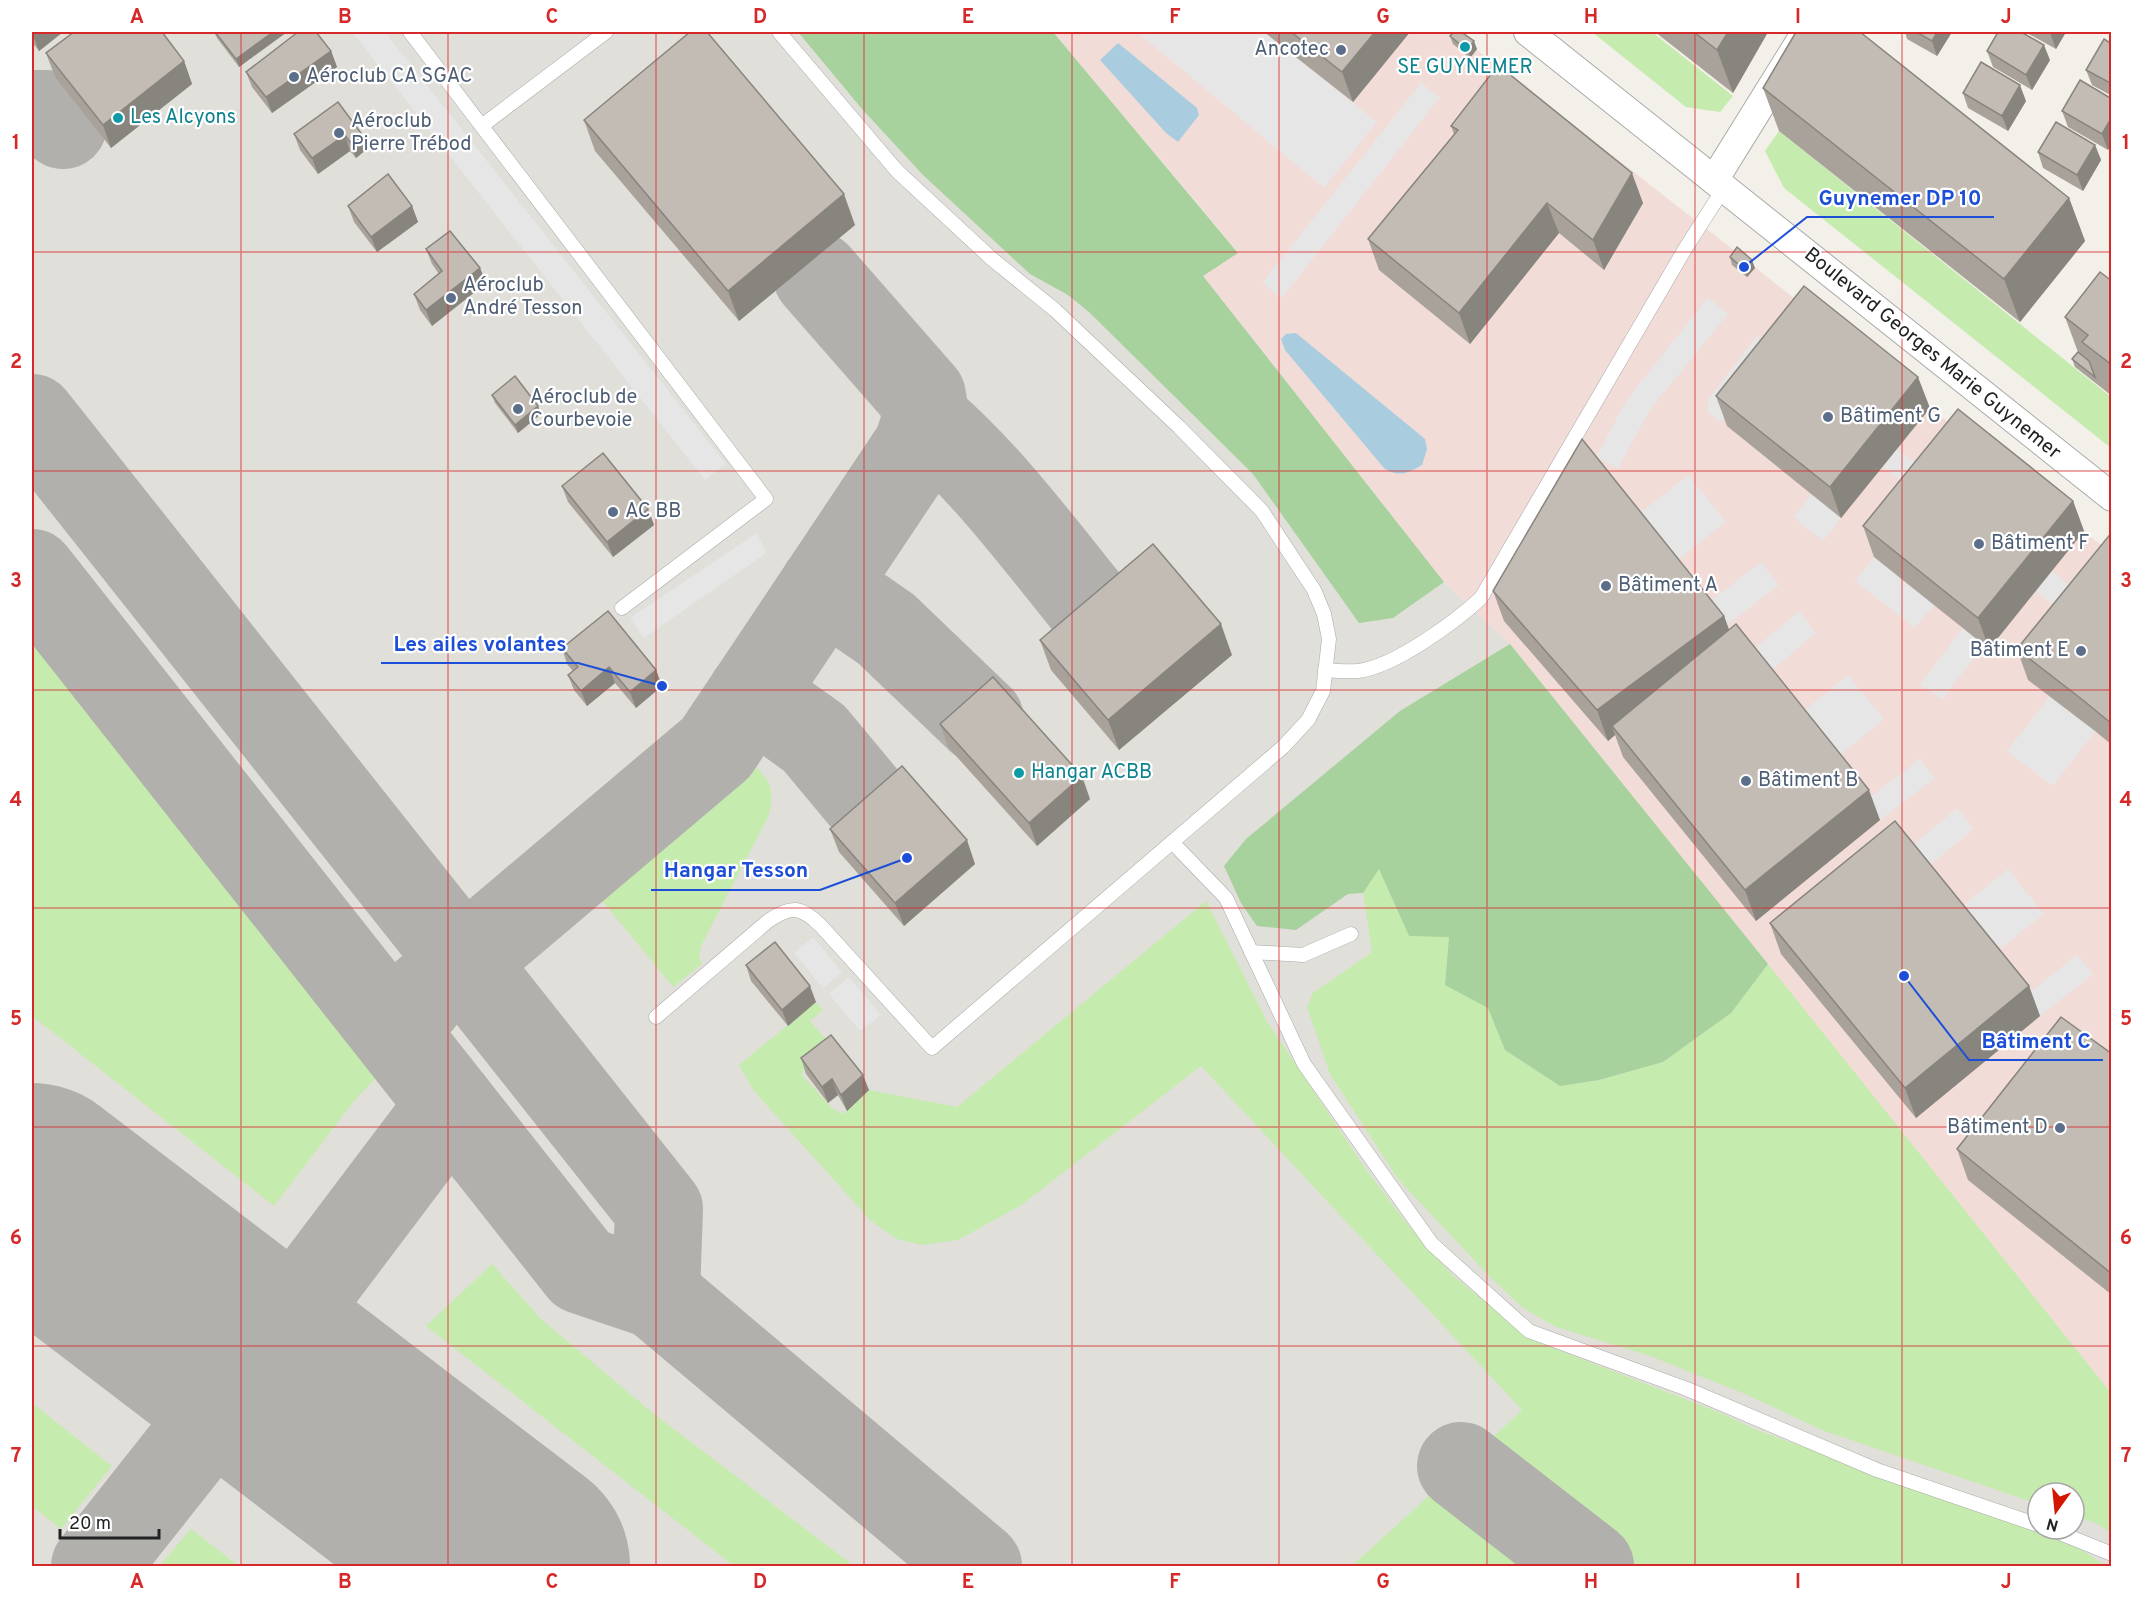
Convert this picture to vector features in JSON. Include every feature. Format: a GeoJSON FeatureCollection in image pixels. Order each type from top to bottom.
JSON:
{"type":"FeatureCollection","features":[{"type":"Feature","properties":{"kind":"street","name":"Boulevard Georges Marie Guynemer"},"geometry":{"type":"LineString","coordinates":[[1528,32],[2112,497]]}},
{"type":"Feature","properties":{"kind":"street"},"geometry":{"type":"LineString","coordinates":[[1719,184],[1806,32]]}},
{"type":"Feature","properties":{"kind":"lane"},"geometry":{"type":"LineString","coordinates":[[410,32],[766,499],[622,608]]}},
{"type":"Feature","properties":{"kind":"lane"},"geometry":{"type":"LineString","coordinates":[[483,125],[606,32]]}},
{"type":"Feature","properties":{"kind":"lane"},"geometry":{"type":"LineString","coordinates":[[656,1017],[768,921],[784,910],[798,910],[810,914],[932,1048],[1284,747],[1313,710],[1323,691],[1329,639],[1324,614],[1294,557],[1262,511],[1179,427],[1055,309],[992,259],[897,171],[779,32]]}},
{"type":"Feature","properties":{"kind":"lane"},"geometry":{"type":"LineString","coordinates":[[1325,670],[1360,671],[1400,655],[1458,619],[1481,598],[1685,249],[1719,184]]}},
{"type":"Feature","properties":{"kind":"lane"},"geometry":{"type":"LineString","coordinates":[[1172,842],[1226,898],[1304,1064],[1432,1244],[1529,1331],[1687,1389],[1877,1470],[2026,1521]]}},
{"type":"Feature","properties":{"kind":"lane"},"geometry":{"type":"LineString","coordinates":[[1251,952],[1303,955],[1351,934]]}},
{"type":"Feature","properties":{"kind":"lane"},"geometry":{"type":"LineString","coordinates":[[2080,1541],[2112,1554]]}},
{"type":"Feature","properties":{"kind":"shaded area"},"geometry":{"type":"Polygon","coordinates":[[[32,32],[1053,32],[1238,253],[1203,276],[1444,582],[1510,644],[2111,1393],[2111,1566],[32,1566],[32,32]]]}},
{"type":"Feature","properties":{"kind":"shaded area"},"geometry":{"type":"Polygon","coordinates":[[[352,32],[385,32],[726,464],[705,480],[352,32]]]}},
{"type":"Feature","properties":{"kind":"shaded area"},"geometry":{"type":"Polygon","coordinates":[[[1053,32],[1454,32],[1740,255],[2111,553],[2111,1393],[1510,644],[1444,582],[1203,276],[1238,252],[1053,32]]]}},
{"type":"Feature","properties":{"kind":"shaded area"},"geometry":{"type":"Polygon","coordinates":[[[1137,32],[1264,32],[1377,122],[1324,188],[1137,32]]]}},
{"type":"Feature","properties":{"kind":"shaded area"},"geometry":{"type":"Polygon","coordinates":[[[1421,83],[1440,97],[1282,298],[1262,283],[1421,83]]]}},
{"type":"Feature","properties":{"kind":"shaded area"},"geometry":{"type":"Polygon","coordinates":[[[1708,297],[1728,314],[1649,411],[1618,469],[1596,457],[1626,401],[1708,297]]]}},
{"type":"Feature","properties":{"kind":"shaded area"},"geometry":{"type":"Polygon","coordinates":[[[1757,336],[1779,353],[1721,423],[1708,412],[1708,399],[1757,336]]]}},
{"type":"Feature","properties":{"kind":"shaded area"},"geometry":{"type":"Polygon","coordinates":[[[1897,448],[1936,480],[1921,498],[1882,466],[1897,448]]]}},
{"type":"Feature","properties":{"kind":"shaded area"},"geometry":{"type":"Polygon","coordinates":[[[1688,475],[1726,522],[1671,565],[1634,518],[1688,475]]]}},
{"type":"Feature","properties":{"kind":"shaded area"},"geometry":{"type":"Polygon","coordinates":[[[1812,494],[1841,518],[1823,541],[1793,517],[1812,494]]]}},
{"type":"Feature","properties":{"kind":"shaded area"},"geometry":{"type":"Polygon","coordinates":[[[757,533],[766,553],[644,638],[630,618],[757,533]]]}},
{"type":"Feature","properties":{"kind":"shaded area"},"geometry":{"type":"Polygon","coordinates":[[[1874,557],[1934,605],[1915,628],[1855,581],[1874,557]]]}},
{"type":"Feature","properties":{"kind":"shaded area"},"geometry":{"type":"Polygon","coordinates":[[[1761,562],[1779,585],[1722,629],[1704,606],[1761,562]]]}},
{"type":"Feature","properties":{"kind":"shaded area"},"geometry":{"type":"Polygon","coordinates":[[[2052,571],[2091,602],[2075,622],[2036,591],[2052,571]]]}},
{"type":"Feature","properties":{"kind":"shaded area"},"geometry":{"type":"Polygon","coordinates":[[[1799,611],[1816,633],[1765,676],[1747,655],[1799,611]]]}},
{"type":"Feature","properties":{"kind":"shaded area"},"geometry":{"type":"Polygon","coordinates":[[[1963,628],[1984,644],[1942,700],[1920,684],[1963,628]]]}},
{"type":"Feature","properties":{"kind":"shaded area"},"geometry":{"type":"Polygon","coordinates":[[[1848,675],[1884,719],[1833,761],[1797,716],[1848,675]]]}},
{"type":"Feature","properties":{"kind":"shaded area"},"geometry":{"type":"Polygon","coordinates":[[[2050,696],[2095,731],[2053,786],[2007,751],[2050,696]]]}},
{"type":"Feature","properties":{"kind":"shaded area"},"geometry":{"type":"Polygon","coordinates":[[[1920,759],[1935,778],[1880,820],[1865,801],[1920,759]]]}},
{"type":"Feature","properties":{"kind":"shaded area"},"geometry":{"type":"Polygon","coordinates":[[[1957,808],[1974,829],[1923,871],[1906,851],[1957,808]]]}},
{"type":"Feature","properties":{"kind":"shaded area"},"geometry":{"type":"Polygon","coordinates":[[[2008,869],[2044,914],[1992,955],[1956,911],[2008,869]]]}},
{"type":"Feature","properties":{"kind":"shaded area"},"geometry":{"type":"Polygon","coordinates":[[[813,937],[842,972],[823,988],[794,953],[813,937]]]}},
{"type":"Feature","properties":{"kind":"shaded area"},"geometry":{"type":"Polygon","coordinates":[[[2077,955],[2093,974],[2040,1016],[2024,997],[2077,955]]]}},
{"type":"Feature","properties":{"kind":"shaded area"},"geometry":{"type":"Polygon","coordinates":[[[849,977],[881,1015],[860,1031],[829,994],[849,977]]]}},
{"type":"Feature","properties":{"kind":"green space"},"geometry":{"type":"Polygon","coordinates":[[[798,32],[1053,32],[1238,253],[1203,276],[1444,582],[1393,618],[1359,623],[1253,474],[1090,313],[1068,295],[1030,274],[923,175],[862,109],[798,32]]]}},
{"type":"Feature","properties":{"kind":"green space"},"geometry":{"type":"Polygon","coordinates":[[[1592,32],[1652,32],[1733,96],[1720,112],[1686,107],[1592,32]]]}},
{"type":"Feature","properties":{"kind":"green space"},"geometry":{"type":"Polygon","coordinates":[[[1779,131],[2111,397],[2111,448],[1784,188],[1765,151],[1779,131]]]}},
{"type":"Feature","properties":{"kind":"green space"},"geometry":{"type":"Polygon","coordinates":[[[32,604],[391,1062],[354,1101],[274,1206],[32,1016],[32,604]]]}},
{"type":"Feature","properties":{"kind":"green space"},"geometry":{"type":"Polygon","coordinates":[[[1510,644],[1768,964],[1731,1013],[1663,1062],[1599,1080],[1560,1086],[1505,1050],[1488,1008],[1445,985],[1449,937],[1409,936],[1379,869],[1363,893],[1348,894],[1296,930],[1257,926],[1241,903],[1224,866],[1246,839],[1400,711],[1510,644]]]}},
{"type":"Feature","properties":{"kind":"green space"},"geometry":{"type":"Polygon","coordinates":[[[737,751],[761,772],[770,786],[771,805],[768,817],[701,946],[699,956],[702,964],[673,987],[590,886],[704,786],[737,751]]]}},
{"type":"Feature","properties":{"kind":"green space"},"geometry":{"type":"Polygon","coordinates":[[[1379,868],[1409,936],[1449,936],[1445,985],[1489,1008],[1505,1050],[1560,1086],[1599,1080],[1663,1062],[1731,1013],[1768,964],[2111,1393],[2111,1533],[2096,1523],[2086,1520],[2086,1481],[2026,1481],[2026,1500],[1822,1430],[1745,1394],[1650,1356],[1556,1327],[1523,1308],[1490,1277],[1398,1179],[1330,1074],[1307,1007],[1313,993],[1372,952],[1363,893],[1379,868]]]}},
{"type":"Feature","properties":{"kind":"green space"},"geometry":{"type":"Polygon","coordinates":[[[1206,901],[1268,1023],[1363,1165],[1404,1220],[1453,1276],[1535,1341],[1721,1413],[1757,1430],[2026,1528],[2026,1541],[2062,1541],[2076,1546],[2106,1566],[1629,1566],[1480,1449],[1522,1410],[1201,1066],[1020,1206],[958,1240],[922,1245],[897,1239],[871,1221],[754,1091],[739,1065],[816,1002],[823,1010],[810,1021],[832,1046],[801,1074],[832,1108],[843,1114],[869,1090],[957,1107],[1206,901]]]}},
{"type":"Feature","properties":{"kind":"green space"},"geometry":{"type":"Polygon","coordinates":[[[492,1264],[541,1319],[654,1414],[854,1566],[734,1566],[426,1326],[492,1264]]]}},
{"type":"Feature","properties":{"kind":"green space"},"geometry":{"type":"Polygon","coordinates":[[[32,1403],[112,1466],[61,1529],[32,1506],[32,1403]]]}},
{"type":"Feature","properties":{"kind":"green space"},"geometry":{"type":"Polygon","coordinates":[[[1446,1480],[1535,1551],[1523,1566],[1352,1566],[1446,1480]]]}},
{"type":"Feature","properties":{"kind":"green space"},"geometry":{"type":"Polygon","coordinates":[[[191,1529],[239,1566],[159,1566],[191,1529]]]}},
{"type":"Feature","properties":{"kind":"water"},"geometry":{"type":"Polygon","coordinates":[[[1118,43],[1197,108],[1199,115],[1178,142],[1166,133],[1100,60],[1118,43]]]}},
{"type":"Feature","properties":{"kind":"water"},"geometry":{"type":"Polygon","coordinates":[[[1296,333],[1425,439],[1427,449],[1422,465],[1398,474],[1384,468],[1285,350],[1281,339],[1286,334],[1296,333]]]}},
{"type":"Feature","properties":{"kind":"building","name":"Les Alcyons"},"geometry":{"type":"Polygon","coordinates":[[[74,32],[162,32],[184,61],[103,125],[46,53],[74,32]]]}},
{"type":"Feature","properties":{"kind":"building"},"geometry":{"type":"Polygon","coordinates":[[[215,32],[273,32],[236,59],[215,32]]]}},
{"type":"Feature","properties":{"kind":"building"},"geometry":{"type":"Polygon","coordinates":[[[298,32],[316,32],[331,51],[266,97],[246,72],[298,32]]]}},
{"type":"Feature","properties":{"kind":"building"},"geometry":{"type":"Polygon","coordinates":[[[690,32],[707,32],[844,194],[728,291],[584,120],[690,32]]]}},
{"type":"Feature","properties":{"kind":"building"},"geometry":{"type":"Polygon","coordinates":[[[1291,32],[1375,32],[1342,72],[1291,32]]]}},
{"type":"Feature","properties":{"kind":"building"},"geometry":{"type":"Polygon","coordinates":[[[1454,32],[1461,32],[1474,41],[1467,50],[1450,36],[1454,32]]]}},
{"type":"Feature","properties":{"kind":"building"},"geometry":{"type":"Polygon","coordinates":[[[1694,32],[1728,32],[1717,50],[1694,32]]]}},
{"type":"Feature","properties":{"kind":"building"},"geometry":{"type":"Polygon","coordinates":[[[1796,32],[1860,32],[2069,198],[2004,279],[1763,88],[1796,32]]]}},
{"type":"Feature","properties":{"kind":"building"},"geometry":{"type":"Polygon","coordinates":[[[1916,32],[1937,32],[1932,41],[1916,32]]]}},
{"type":"Feature","properties":{"kind":"building"},"geometry":{"type":"Polygon","coordinates":[[[1998,32],[2021,32],[2044,45],[2026,75],[1987,51],[1998,32]]]}},
{"type":"Feature","properties":{"kind":"building"},"geometry":{"type":"Polygon","coordinates":[[[2104,39],[2112,44],[2112,84],[2086,70],[2104,39]]]}},
{"type":"Feature","properties":{"kind":"building"},"geometry":{"type":"Polygon","coordinates":[[[1981,62],[2020,85],[2002,116],[1963,93],[1981,62]]]}},
{"type":"Feature","properties":{"kind":"building"},"geometry":{"type":"Polygon","coordinates":[[[1498,65],[1632,173],[1593,240],[1547,203],[1459,313],[1368,239],[1458,130],[1451,126],[1498,65]]]}},
{"type":"Feature","properties":{"kind":"building"},"geometry":{"type":"Polygon","coordinates":[[[2080,80],[2112,99],[2112,117],[2102,134],[2062,111],[2080,80]]]}},
{"type":"Feature","properties":{"kind":"building"},"geometry":{"type":"Polygon","coordinates":[[[338,102],[361,133],[350,142],[345,135],[312,158],[294,134],[338,102]]]}},
{"type":"Feature","properties":{"kind":"building"},"geometry":{"type":"Polygon","coordinates":[[[2056,122],[2095,145],[2077,175],[2038,152],[2056,122]]]}},
{"type":"Feature","properties":{"kind":"building"},"geometry":{"type":"Polygon","coordinates":[[[388,174],[412,206],[371,237],[348,206],[388,174]]]}},
{"type":"Feature","properties":{"kind":"building"},"geometry":{"type":"Polygon","coordinates":[[[450,231],[480,268],[426,310],[414,294],[442,271],[426,249],[450,231]]]}},
{"type":"Feature","properties":{"kind":"building"},"geometry":{"type":"Polygon","coordinates":[[[1737,247],[1752,260],[1744,269],[1730,257],[1737,247]]]}},
{"type":"Feature","properties":{"kind":"building"},"geometry":{"type":"Polygon","coordinates":[[[2100,272],[2112,281],[2112,365],[2082,342],[2088,335],[2065,317],[2100,272]]]}},
{"type":"Feature","properties":{"kind":"building","name":"Bâtiment G"},"geometry":{"type":"Polygon","coordinates":[[[1804,286],[1918,377],[1830,487],[1716,396],[1804,286]]]}},
{"type":"Feature","properties":{"kind":"building"},"geometry":{"type":"Polygon","coordinates":[[[2078,352],[2089,361],[2095,377],[2072,359],[2078,352]]]}},
{"type":"Feature","properties":{"kind":"building","name":"Aéroclub de Courbevoie"},"geometry":{"type":"Polygon","coordinates":[[[515,376],[538,406],[515,425],[492,395],[515,376]]]}},
{"type":"Feature","properties":{"kind":"building","name":"Bâtiment F"},"geometry":{"type":"Polygon","coordinates":[[[1958,409],[2073,501],[1978,618],[1863,526],[1958,409]]]}},
{"type":"Feature","properties":{"kind":"building","name":"Bâtiment A"},"geometry":{"type":"Polygon","coordinates":[[[1582,439],[1724,616],[1597,710],[1493,591],[1582,439]]]}},
{"type":"Feature","properties":{"kind":"building"},"geometry":{"type":"Polygon","coordinates":[[[603,453],[648,509],[607,542],[562,486],[603,453]]]}},
{"type":"Feature","properties":{"kind":"building"},"geometry":{"type":"Polygon","coordinates":[[[2112,532],[2112,724],[2017,649],[2112,532]]]}},
{"type":"Feature","properties":{"kind":"building"},"geometry":{"type":"Polygon","coordinates":[[[1153,544],[1221,624],[1108,720],[1040,640],[1153,544]]]}},
{"type":"Feature","properties":{"kind":"building"},"geometry":{"type":"Polygon","coordinates":[[[608,611],[656,670],[630,692],[609,667],[581,691],[568,675],[578,667],[562,648],[608,611]]]}},
{"type":"Feature","properties":{"kind":"building","name":"Bâtiment B"},"geometry":{"type":"Polygon","coordinates":[[[1736,624],[1869,790],[1745,890],[1612,726],[1736,624]]]}},
{"type":"Feature","properties":{"kind":"building","name":"Hangar ACBB"},"geometry":{"type":"Polygon","coordinates":[[[993,677],[1082,776],[1029,823],[940,724],[993,677]]]}},
{"type":"Feature","properties":{"kind":"building"},"geometry":{"type":"Polygon","coordinates":[[[902,766],[967,840],[895,903],[830,829],[902,766]]]}},
{"type":"Feature","properties":{"kind":"building"},"geometry":{"type":"Polygon","coordinates":[[[1895,821],[2029,986],[1905,1088],[1770,923],[1895,821]]]}},
{"type":"Feature","properties":{"kind":"building"},"geometry":{"type":"Polygon","coordinates":[[[775,942],[810,986],[782,1010],[746,965],[775,942]]]}},
{"type":"Feature","properties":{"kind":"building","name":"Bâtiment D"},"geometry":{"type":"Polygon","coordinates":[[[2061,1017],[2112,1054],[2112,1274],[1957,1149],[2061,1017]]]}},
{"type":"Feature","properties":{"kind":"building"},"geometry":{"type":"Polygon","coordinates":[[[831,1035],[863,1075],[841,1095],[832,1079],[822,1087],[801,1058],[831,1035]]]}},
{"type":"Feature","properties":{"kind":"taxiway"},"geometry":{"type":"LineString","coordinates":[[32,114],[47,114],[63,125]]}},
{"type":"Feature","properties":{"kind":"taxiway"},"geometry":{"type":"LineString","coordinates":[[418,1003],[424,995],[716,748],[917,447],[926,421],[922,396],[817,276]]}},
{"type":"Feature","properties":{"kind":"taxiway"},"geometry":{"type":"LineString","coordinates":[[32,418],[659,1209],[656,1295]]}},
{"type":"Feature","properties":{"kind":"taxiway"},"geometry":{"type":"LineString","coordinates":[[926,421],[974,467],[996,492],[1101,620]]}},
{"type":"Feature","properties":{"kind":"taxiway"},"geometry":{"type":"LineString","coordinates":[[32,573],[582,1270],[656,1295],[978,1566]]}},
{"type":"Feature","properties":{"kind":"taxiway"},"geometry":{"type":"LineString","coordinates":[[824,586],[886,629],[980,719]]}},
{"type":"Feature","properties":{"kind":"taxiway"},"geometry":{"type":"LineString","coordinates":[[752,694],[814,738],[879,816]]}},
{"type":"Feature","properties":{"kind":"taxiway"},"geometry":{"type":"LineString","coordinates":[[95,1566],[254,1365],[451,1104]]}},
{"type":"Feature","properties":{"kind":"taxiway"},"geometry":{"type":"LineString","coordinates":[[1461,1466],[1590,1566]]}},
{"type":"Feature","properties":{"kind":"runway"},"geometry":{"type":"LineString","coordinates":[[32,1194],[519,1566]]}},
{"type":"Feature","properties":{"kind":"place","name":"SE GUYNEMER"},"geometry":{"type":"Point","coordinates":[1465,47]}},
{"type":"Feature","properties":{"kind":"place","name":"Ancotec"},"geometry":{"type":"Point","coordinates":[1341,50]}},
{"type":"Feature","properties":{"kind":"place","name":"Aéroclub CA SGAC"},"geometry":{"type":"Point","coordinates":[294,77]}},
{"type":"Feature","properties":{"kind":"place","name":"Les Alcyons"},"geometry":{"type":"Point","coordinates":[118,118]}},
{"type":"Feature","properties":{"kind":"place","name":"Aéroclub Pierre Trébod"},"geometry":{"type":"Point","coordinates":[339,133]}},
{"type":"Feature","properties":{"kind":"place","name":"Guynemer DP 10"},"geometry":{"type":"Point","coordinates":[1744,267]}},
{"type":"Feature","properties":{"kind":"place","name":"Aéroclub André Tesson"},"geometry":{"type":"Point","coordinates":[451,298]}},
{"type":"Feature","properties":{"kind":"place","name":"Aéroclub de Courbevoie"},"geometry":{"type":"Point","coordinates":[518,409]}},
{"type":"Feature","properties":{"kind":"place","name":"Bâtiment G"},"geometry":{"type":"Point","coordinates":[1828,417]}},
{"type":"Feature","properties":{"kind":"place","name":"AC BB"},"geometry":{"type":"Point","coordinates":[613,512]}},
{"type":"Feature","properties":{"kind":"place","name":"Bâtiment F"},"geometry":{"type":"Point","coordinates":[1979,544]}},
{"type":"Feature","properties":{"kind":"place","name":"Bâtiment A"},"geometry":{"type":"Point","coordinates":[1606,586]}},
{"type":"Feature","properties":{"kind":"place","name":"Bâtiment E"},"geometry":{"type":"Point","coordinates":[2081,651]}},
{"type":"Feature","properties":{"kind":"place","name":"Les ailes volantes"},"geometry":{"type":"Point","coordinates":[662,686]}},
{"type":"Feature","properties":{"kind":"place","name":"Hangar ACBB"},"geometry":{"type":"Point","coordinates":[1019,773]}},
{"type":"Feature","properties":{"kind":"place","name":"Bâtiment B"},"geometry":{"type":"Point","coordinates":[1746,781]}},
{"type":"Feature","properties":{"kind":"place","name":"Hangar Tesson"},"geometry":{"type":"Point","coordinates":[907,858]}},
{"type":"Feature","properties":{"kind":"place","name":"Bâtiment C"},"geometry":{"type":"Point","coordinates":[1904,976]}},
{"type":"Feature","properties":{"kind":"place","name":"Bâtiment D"},"geometry":{"type":"Point","coordinates":[2060,1128]}}]}
